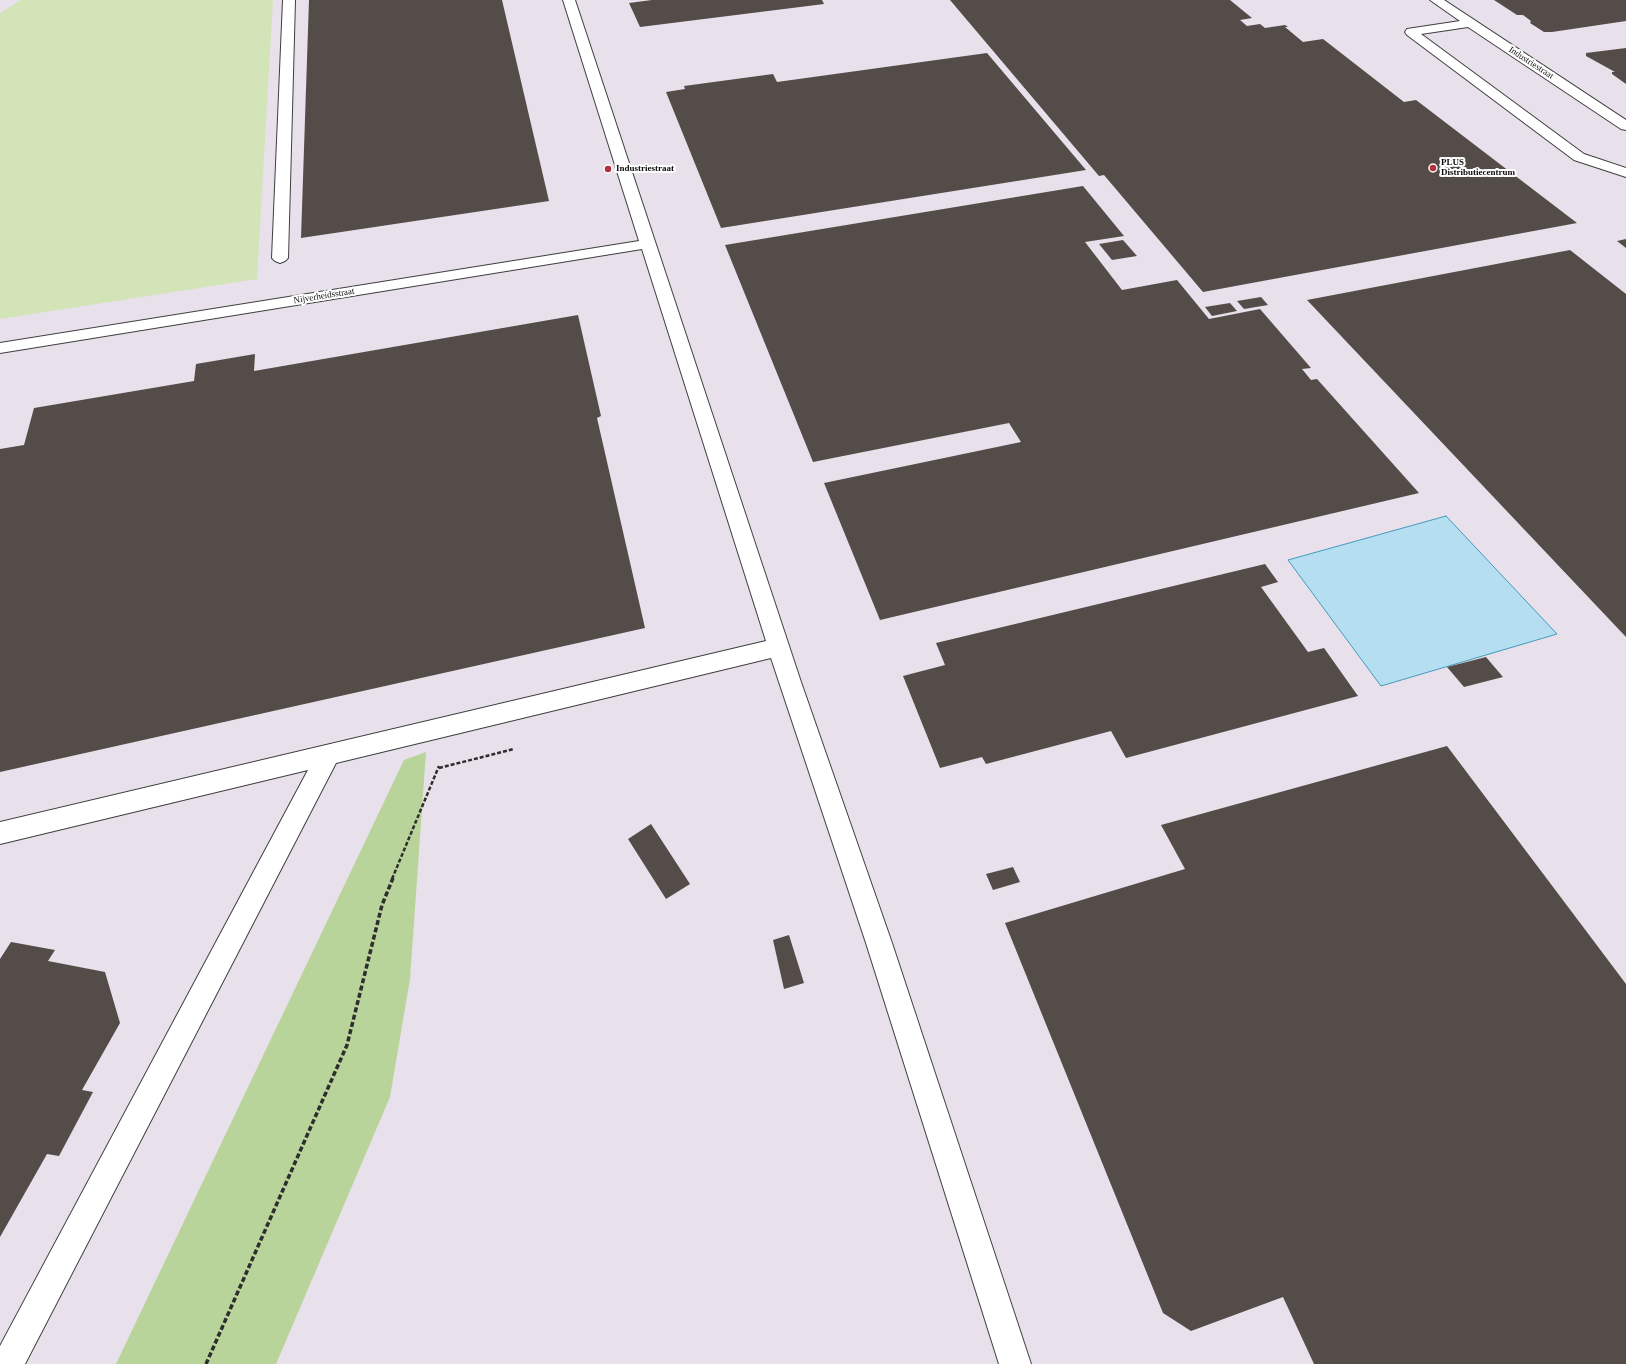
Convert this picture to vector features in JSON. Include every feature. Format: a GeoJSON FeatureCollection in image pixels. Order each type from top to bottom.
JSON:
{"type":"FeatureCollection","features":[{"type":"Feature","properties":{"kind":"street"},"geometry":{"type":"LineString","coordinates":[[280,258],[289,0]]}},
{"type":"Feature","properties":{"kind":"street"},"geometry":{"type":"LineString","coordinates":[[569,0],[647,244],[779,647],[881,950],[1015,1364]]}},
{"type":"Feature","properties":{"kind":"street","name":"Industriestraat"},"geometry":{"type":"LineString","coordinates":[[1436,0],[1626,126]]}},
{"type":"Feature","properties":{"kind":"street"},"geometry":{"type":"LineString","coordinates":[[1470,23],[1411,32],[1579,157],[1626,172]]}},
{"type":"Feature","properties":{"kind":"street","name":"Nijverheidsstraat"},"geometry":{"type":"LineString","coordinates":[[0,348],[647,244]]}},
{"type":"Feature","properties":{"kind":"street"},"geometry":{"type":"LineString","coordinates":[[0,833],[779,647]]}},
{"type":"Feature","properties":{"kind":"street"},"geometry":{"type":"LineString","coordinates":[[8,1364],[328,755]]}},
{"type":"Feature","properties":{"kind":"path"},"geometry":{"type":"LineString","coordinates":[[206,1364],[347,1045],[382,905],[438,768]]}},
{"type":"Feature","properties":{"kind":"shaded area"},"geometry":{"type":"Polygon","coordinates":[[[0,0],[1626,0],[1626,1364],[0,1364],[0,0]]]}},
{"type":"Feature","properties":{"kind":"green space"},"geometry":{"type":"Polygon","coordinates":[[[21,0],[273,0],[257,279],[0,319],[0,13],[21,0]]]}},
{"type":"Feature","properties":{"kind":"green space"},"geometry":{"type":"Polygon","coordinates":[[[426,752],[410,979],[390,1097],[276,1364],[116,1364],[404,760],[426,752]]]}},
{"type":"Feature","properties":{"kind":"water"},"geometry":{"type":"Polygon","coordinates":[[[1446,516],[1557,634],[1381,686],[1288,560],[1446,516]]]}},
{"type":"Feature","properties":{"kind":"building"},"geometry":{"type":"Polygon","coordinates":[[[309,0],[502,0],[549,201],[301,238],[309,0]]]}},
{"type":"Feature","properties":{"kind":"building"},"geometry":{"type":"Polygon","coordinates":[[[652,0],[822,0],[824,4],[640,27],[629,3],[652,0]]]}},
{"type":"Feature","properties":{"kind":"building"},"geometry":{"type":"Polygon","coordinates":[[[950,0],[1230,0],[1252,18],[1240,20],[1247,26],[1260,24],[1265,28],[1285,25],[1288,27],[1285,27],[1303,42],[1323,39],[1404,102],[1416,100],[1577,223],[1203,292],[1104,175],[1099,176],[950,0]]]}},
{"type":"Feature","properties":{"kind":"building"},"geometry":{"type":"Polygon","coordinates":[[[1494,0],[1626,0],[1626,21],[1544,32],[1530,23],[1531,21],[1523,15],[1517,15],[1494,0]]]}},
{"type":"Feature","properties":{"kind":"building"},"geometry":{"type":"Polygon","coordinates":[[[1626,48],[1626,84],[1612,74],[1612,72],[1615,72],[1586,56],[1586,53],[1626,48]]]}},
{"type":"Feature","properties":{"kind":"building"},"geometry":{"type":"Polygon","coordinates":[[[987,53],[1086,170],[721,228],[666,92],[685,89],[684,86],[773,74],[777,82],[987,53]]]}},
{"type":"Feature","properties":{"kind":"building"},"geometry":{"type":"Polygon","coordinates":[[[1083,186],[1124,236],[1085,242],[1122,290],[1177,280],[1209,319],[1260,309],[1311,368],[1302,369],[1311,380],[1317,379],[1419,493],[880,620],[824,483],[1021,442],[1009,423],[813,462],[725,245],[1083,186]]]}},
{"type":"Feature","properties":{"kind":"building"},"geometry":{"type":"Polygon","coordinates":[[[1626,239],[1626,248],[1617,241],[1626,239]]]}},
{"type":"Feature","properties":{"kind":"building"},"geometry":{"type":"Polygon","coordinates":[[[1123,240],[1137,256],[1112,260],[1099,244],[1123,240]]]}},
{"type":"Feature","properties":{"kind":"building"},"geometry":{"type":"Polygon","coordinates":[[[1570,250],[1626,294],[1626,637],[1307,300],[1570,250]]]}},
{"type":"Feature","properties":{"kind":"building"},"geometry":{"type":"Polygon","coordinates":[[[1261,297],[1268,305],[1244,309],[1237,301],[1261,297]]]}},
{"type":"Feature","properties":{"kind":"building"},"geometry":{"type":"Polygon","coordinates":[[[1230,303],[1237,311],[1212,316],[1205,307],[1230,303]]]}},
{"type":"Feature","properties":{"kind":"building"},"geometry":{"type":"Polygon","coordinates":[[[578,315],[601,416],[597,418],[645,628],[0,772],[0,449],[24,445],[34,408],[194,381],[196,364],[255,354],[254,371],[578,315]]]}},
{"type":"Feature","properties":{"kind":"building"},"geometry":{"type":"Polygon","coordinates":[[[1265,564],[1278,582],[1261,587],[1308,652],[1324,648],[1358,696],[1126,758],[1111,731],[986,764],[982,757],[940,768],[903,676],[945,665],[936,643],[1265,564]]]}},
{"type":"Feature","properties":{"kind":"building"},"geometry":{"type":"Polygon","coordinates":[[[1486,657],[1503,677],[1464,687],[1447,667],[1486,657]]]}},
{"type":"Feature","properties":{"kind":"building"},"geometry":{"type":"Polygon","coordinates":[[[1447,746],[1626,984],[1626,1364],[1314,1364],[1283,1297],[1191,1331],[1163,1313],[1005,923],[1185,869],[1161,825],[1447,746]]]}},
{"type":"Feature","properties":{"kind":"building"},"geometry":{"type":"Polygon","coordinates":[[[651,824],[690,884],[666,899],[628,839],[651,824]]]}},
{"type":"Feature","properties":{"kind":"building"},"geometry":{"type":"Polygon","coordinates":[[[1013,867],[1020,882],[993,890],[986,874],[1013,867]]]}},
{"type":"Feature","properties":{"kind":"building"},"geometry":{"type":"Polygon","coordinates":[[[789,935],[804,983],[784,989],[773,940],[789,935]]]}},
{"type":"Feature","properties":{"kind":"building"},"geometry":{"type":"Polygon","coordinates":[[[11,942],[55,950],[48,961],[105,972],[120,1023],[82,1090],[93,1092],[59,1156],[47,1154],[0,1237],[0,959],[11,942]]]}},
{"type":"Feature","properties":{"kind":"place","name":"PLUS Distributiecentrum"},"geometry":{"type":"Point","coordinates":[1433,168]}},
{"type":"Feature","properties":{"kind":"place","name":"Industriestraat"},"geometry":{"type":"Point","coordinates":[608,169]}}]}
